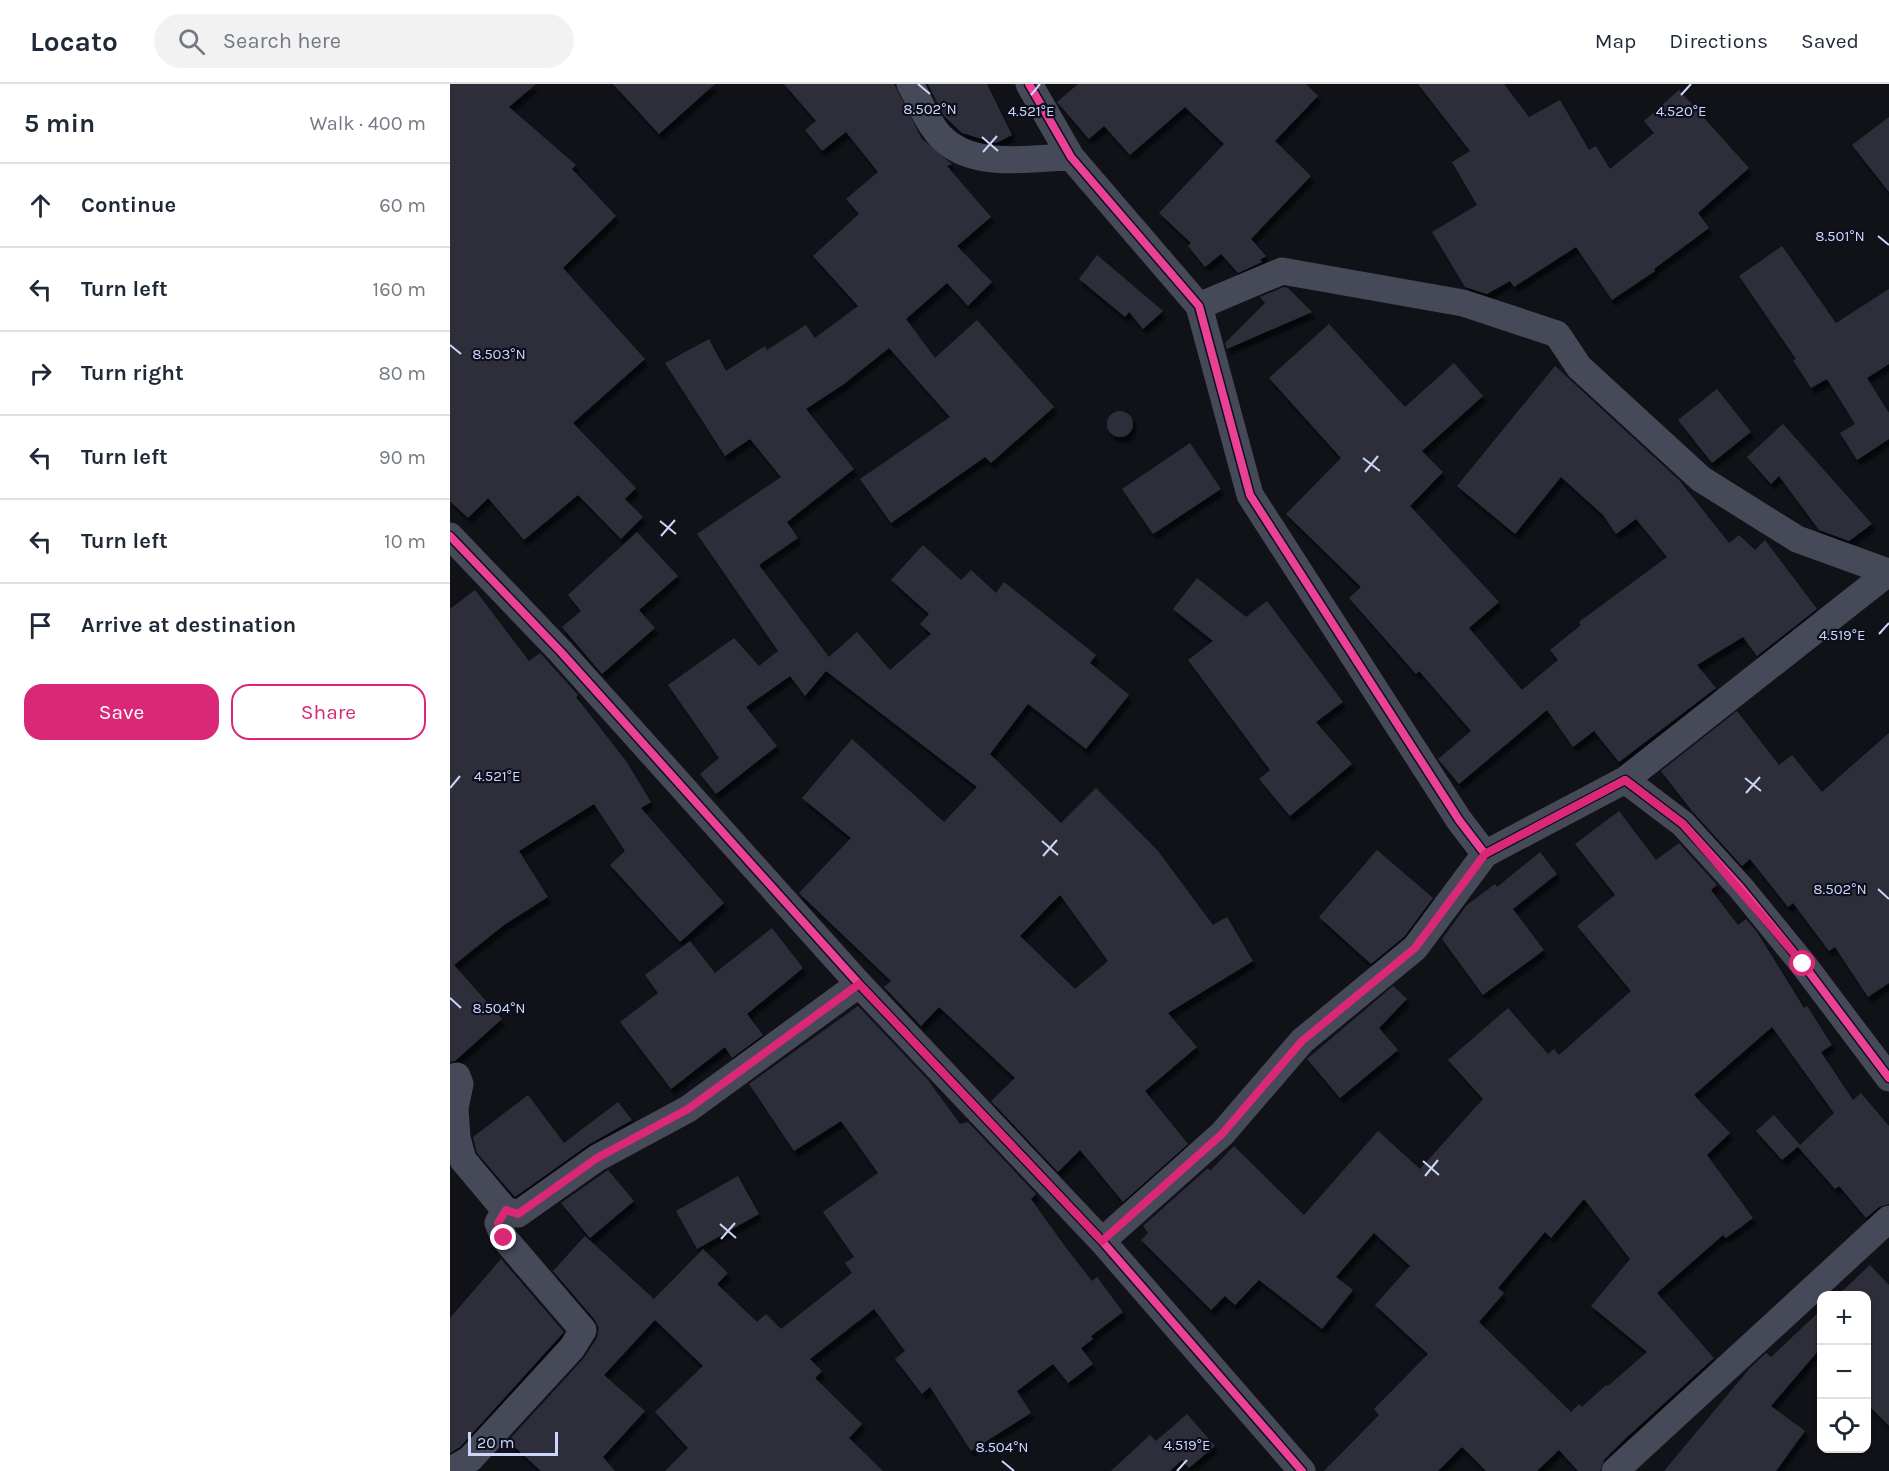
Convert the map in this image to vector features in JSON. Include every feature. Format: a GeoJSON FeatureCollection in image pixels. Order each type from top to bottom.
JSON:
{"type":"FeatureCollection","features":[{"type":"Feature","properties":{"kind":"street"},"geometry":{"type":"LineString","coordinates":[[910,84],[938,134],[955,150],[976,159],[1071,157]]}},
{"type":"Feature","properties":{"kind":"street"},"geometry":{"type":"LineString","coordinates":[[1029,84],[1071,157],[1198,306],[1250,495],[1459,820],[1485,854]]}},
{"type":"Feature","properties":{"kind":"street"},"geometry":{"type":"LineString","coordinates":[[1198,306],[1282,272],[1463,303],[1557,334],[1579,367],[1701,479],[1797,539],[1888,572]]}},
{"type":"Feature","properties":{"kind":"street"},"geometry":{"type":"LineString","coordinates":[[450,536],[569,661],[859,984],[1102,1241],[1302,1471]]}},
{"type":"Feature","properties":{"kind":"street"},"geometry":{"type":"LineString","coordinates":[[1102,1241],[1222,1134],[1302,1041],[1415,948],[1485,854],[1625,780],[1888,572]]}},
{"type":"Feature","properties":{"kind":"street"},"geometry":{"type":"LineString","coordinates":[[1625,780],[1683,824],[1741,888],[1803,964],[1889,1078]]}},
{"type":"Feature","properties":{"kind":"street"},"geometry":{"type":"LineString","coordinates":[[450,1078],[457,1077],[460,1084],[455,1108],[457,1137],[463,1160],[506,1210],[518,1214],[597,1158],[688,1109],[859,984]]}},
{"type":"Feature","properties":{"kind":"street"},"geometry":{"type":"LineString","coordinates":[[450,1471],[470,1459],[572,1348],[583,1330],[504,1238],[498,1223],[506,1210]]}},
{"type":"Feature","properties":{"kind":"street"},"geometry":{"type":"LineString","coordinates":[[1615,1471],[1889,1220]]}},
{"type":"Feature","properties":{"kind":"building"},"geometry":{"type":"Polygon","coordinates":[[[450,84],[536,84],[509,107],[576,165],[572,169],[616,216],[563,268],[645,359],[573,423],[636,488],[625,499],[643,517],[621,539],[578,495],[524,540],[488,498],[468,518],[450,501],[450,84]]]}},
{"type":"Feature","properties":{"kind":"building"},"geometry":{"type":"Polygon","coordinates":[[[613,84],[715,84],[659,134],[613,84]]]}},
{"type":"Feature","properties":{"kind":"building"},"geometry":{"type":"Polygon","coordinates":[[[784,84],[894,84],[922,139],[952,164],[947,166],[991,217],[957,246],[992,282],[968,306],[947,283],[906,319],[935,358],[977,320],[1054,407],[991,463],[985,457],[891,523],[860,479],[950,417],[889,348],[844,384],[806,409],[854,469],[787,522],[798,538],[759,565],[829,657],[857,632],[890,670],[931,634],[920,624],[929,614],[891,580],[923,545],[961,580],[971,570],[996,593],[1004,582],[1096,655],[1090,663],[1129,695],[1086,749],[1028,704],[990,754],[1061,823],[1096,788],[1158,851],[1213,925],[1227,917],[1253,961],[1168,1013],[1197,1047],[1145,1091],[1188,1144],[1123,1202],[1080,1150],[1058,1172],[991,1101],[1015,1078],[939,1007],[921,1026],[884,987],[891,981],[799,893],[851,838],[802,798],[852,739],[944,822],[977,787],[826,671],[805,696],[790,676],[746,707],[777,746],[716,794],[700,774],[719,758],[668,685],[734,638],[759,666],[778,651],[697,534],[781,477],[750,439],[725,456],[665,363],[709,339],[726,371],[765,346],[767,350],[806,325],[815,338],[858,306],[813,256],[859,214],[846,199],[878,172],[846,132],[822,151],[805,130],[816,121],[784,84]],[[1060,895],[1020,936],[1075,989],[1108,961],[1060,895]]]}},
{"type":"Feature","properties":{"kind":"building"},"geometry":{"type":"Polygon","coordinates":[[[928,84],[987,84],[1012,135],[996,143],[962,133],[944,116],[928,84]]]}},
{"type":"Feature","properties":{"kind":"building"},"geometry":{"type":"Polygon","coordinates":[[[1078,84],[1306,84],[1318,96],[1275,141],[1311,176],[1251,239],[1266,256],[1260,260],[1262,262],[1238,273],[1221,254],[1205,267],[1188,246],[1191,243],[1159,213],[1224,144],[1185,107],[1130,155],[1104,126],[1089,139],[1057,102],[1078,84]]]}},
{"type":"Feature","properties":{"kind":"building"},"geometry":{"type":"Polygon","coordinates":[[[1418,84],[1504,84],[1529,117],[1560,100],[1589,150],[1596,146],[1610,169],[1654,133],[1644,121],[1679,90],[1749,168],[1698,213],[1709,228],[1654,269],[1655,271],[1612,300],[1576,247],[1514,287],[1510,281],[1487,294],[1465,287],[1432,232],[1477,205],[1452,162],[1470,151],[1418,84]]]}},
{"type":"Feature","properties":{"kind":"building"},"geometry":{"type":"Polygon","coordinates":[[[1889,117],[1889,192],[1852,145],[1889,117]]]}},
{"type":"Feature","properties":{"kind":"building"},"geometry":{"type":"Polygon","coordinates":[[[1782,246],[1836,323],[1889,289],[1889,364],[1867,378],[1889,413],[1889,439],[1857,460],[1840,433],[1855,424],[1827,379],[1811,388],[1793,360],[1796,359],[1739,276],[1782,246]]]}},
{"type":"Feature","properties":{"kind":"building"},"geometry":{"type":"Polygon","coordinates":[[[1097,255],[1163,311],[1143,329],[1129,312],[1125,317],[1079,279],[1097,255]]]}},
{"type":"Feature","properties":{"kind":"building"},"geometry":{"type":"Polygon","coordinates":[[[1284,287],[1288,288],[1312,312],[1227,349],[1225,343],[1265,303],[1260,297],[1284,287]]]}},
{"type":"Feature","properties":{"kind":"building"},"geometry":{"type":"Polygon","coordinates":[[[1329,324],[1405,407],[1454,363],[1483,396],[1422,451],[1443,472],[1410,506],[1499,602],[1469,628],[1522,690],[1558,660],[1550,650],[1581,625],[1579,622],[1667,557],[1636,519],[1616,534],[1603,515],[1561,477],[1515,534],[1457,486],[1555,366],[1679,480],[1729,543],[1739,535],[1755,550],[1765,540],[1817,609],[1757,656],[1743,637],[1697,665],[1716,688],[1619,762],[1594,731],[1573,747],[1547,710],[1459,784],[1438,759],[1471,731],[1419,671],[1416,674],[1349,598],[1361,587],[1286,514],[1341,458],[1269,378],[1329,324]]]}},
{"type":"Feature","properties":{"kind":"building"},"geometry":{"type":"Polygon","coordinates":[[[1717,389],[1751,432],[1712,463],[1678,420],[1717,389]]]}},
{"type":"Feature","properties":{"kind":"building"},"geometry":{"type":"Polygon","coordinates":[[[1120,411],[1129,415],[1133,424],[1129,433],[1120,437],[1111,433],[1107,424],[1111,415],[1120,411]]]}},
{"type":"Feature","properties":{"kind":"building"},"geometry":{"type":"Polygon","coordinates":[[[1783,424],[1872,524],[1849,541],[1819,530],[1779,476],[1771,484],[1747,457],[1783,424]]]}},
{"type":"Feature","properties":{"kind":"building"},"geometry":{"type":"Polygon","coordinates":[[[1190,443],[1221,489],[1153,534],[1122,489],[1190,443]]]}},
{"type":"Feature","properties":{"kind":"building"},"geometry":{"type":"Polygon","coordinates":[[[637,532],[678,576],[639,610],[655,628],[602,674],[562,627],[581,611],[568,595],[637,532]]]}},
{"type":"Feature","properties":{"kind":"building"},"geometry":{"type":"Polygon","coordinates":[[[1197,578],[1246,617],[1267,601],[1343,702],[1316,722],[1352,764],[1290,816],[1259,779],[1270,770],[1188,660],[1213,641],[1173,609],[1197,578]]]}},
{"type":"Feature","properties":{"kind":"building"},"geometry":{"type":"Polygon","coordinates":[[[475,590],[529,661],[540,653],[578,695],[576,697],[626,761],[651,802],[641,808],[724,903],[680,942],[610,865],[625,851],[594,804],[519,851],[548,897],[504,925],[454,965],[502,1019],[455,1061],[450,1062],[450,609],[475,590]]]}},
{"type":"Feature","properties":{"kind":"building"},"geometry":{"type":"Polygon","coordinates":[[[1737,711],[1779,765],[1792,755],[1822,792],[1889,733],[1889,983],[1868,997],[1835,947],[1829,951],[1793,903],[1788,907],[1750,859],[1742,866],[1692,811],[1661,771],[1737,711]]]}},
{"type":"Feature","properties":{"kind":"building"},"geometry":{"type":"Polygon","coordinates":[[[1619,811],[1656,860],[1679,843],[1717,885],[1711,890],[1738,925],[1746,919],[1757,932],[1804,1008],[1807,1006],[1832,1045],[1821,1052],[1853,1100],[1861,1093],[1889,1126],[1889,1204],[1879,1207],[1866,1218],[1839,1186],[1835,1189],[1798,1147],[1834,1113],[1772,1027],[1694,1095],[1730,1133],[1707,1155],[1753,1218],[1726,1238],[1723,1235],[1657,1293],[1714,1358],[1625,1439],[1604,1460],[1600,1471],[1578,1471],[1559,1450],[1537,1471],[1486,1471],[1462,1447],[1438,1471],[1324,1471],[1379,1415],[1374,1409],[1428,1354],[1375,1305],[1410,1266],[1374,1233],[1336,1277],[1353,1290],[1322,1329],[1259,1280],[1235,1305],[1225,1296],[1211,1310],[1141,1240],[1148,1233],[1143,1226],[1208,1168],[1210,1171],[1234,1146],[1304,1215],[1378,1131],[1420,1169],[1483,1099],[1448,1060],[1508,1008],[1548,1054],[1554,1049],[1559,1055],[1631,991],[1577,926],[1615,895],[1575,844],[1619,811]],[[1584,1199],[1551,1238],[1545,1232],[1498,1288],[1504,1293],[1479,1322],[1571,1412],[1579,1404],[1582,1407],[1647,1352],[1591,1306],[1630,1259],[1584,1199]]]}},
{"type":"Feature","properties":{"kind":"building"},"geometry":{"type":"Polygon","coordinates":[[[1377,850],[1433,898],[1404,937],[1371,964],[1319,917],[1377,850]]]}},
{"type":"Feature","properties":{"kind":"building"},"geometry":{"type":"Polygon","coordinates":[[[1540,852],[1557,874],[1513,909],[1544,950],[1483,995],[1442,939],[1467,905],[1495,884],[1497,887],[1540,852]]]}},
{"type":"Feature","properties":{"kind":"building"},"geometry":{"type":"Polygon","coordinates":[[[772,928],[803,968],[747,1014],[763,1035],[732,1058],[725,1047],[671,1089],[620,1022],[658,993],[645,975],[690,941],[715,973],[772,928]]]}},
{"type":"Feature","properties":{"kind":"building"},"geometry":{"type":"Polygon","coordinates":[[[1393,986],[1407,999],[1379,1028],[1398,1050],[1340,1098],[1307,1059],[1393,986]]]}},
{"type":"Feature","properties":{"kind":"building"},"geometry":{"type":"Polygon","coordinates":[[[858,1006],[928,1080],[960,1124],[968,1122],[1036,1194],[1031,1199],[1064,1245],[1092,1281],[1097,1277],[1123,1312],[1091,1336],[1093,1339],[1081,1348],[1093,1364],[1068,1383],[1053,1364],[1017,1391],[1031,1413],[971,1451],[930,1387],[922,1394],[895,1359],[905,1351],[874,1309],[810,1359],[822,1371],[815,1378],[862,1424],[849,1438],[883,1471],[665,1471],[688,1448],[655,1412],[703,1366],[655,1320],[604,1375],[645,1411],[603,1457],[615,1471],[541,1471],[508,1441],[584,1358],[597,1338],[599,1328],[595,1320],[553,1271],[585,1236],[654,1299],[703,1249],[728,1273],[717,1284],[757,1322],[766,1314],[781,1329],[852,1273],[845,1263],[854,1257],[823,1212],[878,1173],[841,1121],[794,1151],[749,1084],[858,1006]]]}},
{"type":"Feature","properties":{"kind":"building"},"geometry":{"type":"Polygon","coordinates":[[[528,1095],[564,1143],[618,1102],[632,1120],[588,1145],[515,1197],[477,1153],[473,1137],[528,1095]]]}},
{"type":"Feature","properties":{"kind":"building"},"geometry":{"type":"Polygon","coordinates":[[[1774,1115],[1800,1145],[1782,1160],[1756,1131],[1774,1115]]]}},
{"type":"Feature","properties":{"kind":"building"},"geometry":{"type":"Polygon","coordinates":[[[608,1170],[634,1201],[590,1238],[561,1203],[608,1170]]]}},
{"type":"Feature","properties":{"kind":"building"},"geometry":{"type":"Polygon","coordinates":[[[738,1176],[759,1214],[697,1249],[676,1211],[738,1176]]]}},
{"type":"Feature","properties":{"kind":"building"},"geometry":{"type":"Polygon","coordinates":[[[501,1259],[564,1332],[460,1447],[450,1453],[450,1318],[501,1259]]]}},
{"type":"Feature","properties":{"kind":"building"},"geometry":{"type":"Polygon","coordinates":[[[1870,1265],[1889,1285],[1889,1426],[1871,1408],[1871,1291],[1842,1291],[1870,1265]]]}},
{"type":"Feature","properties":{"kind":"building"},"geometry":{"type":"Polygon","coordinates":[[[1817,1314],[1817,1352],[1771,1406],[1805,1431],[1776,1471],[1664,1471],[1750,1368],[1766,1353],[1771,1357],[1817,1314]]]}},
{"type":"Feature","properties":{"kind":"building"},"geometry":{"type":"Polygon","coordinates":[[[1187,1414],[1215,1446],[1189,1468],[1182,1460],[1170,1471],[1111,1471],[1150,1435],[1156,1441],[1187,1414]]]}},
{"type":"Feature","properties":{"kind":"cycle path"},"geometry":{"type":"LineString","coordinates":[[1029,84],[1071,157],[1199,306],[1250,495],[1459,820],[1485,854],[1625,780],[1683,824],[1741,888],[1803,964],[1889,1078]]}},
{"type":"Feature","properties":{"kind":"cycle path"},"geometry":{"type":"LineString","coordinates":[[450,536],[561,652],[859,984],[1102,1241],[1302,1471]]}},
{"type":"Feature","properties":{"kind":"route"},"geometry":{"type":"LineString","coordinates":[[504,1238],[498,1223],[506,1210],[518,1214],[597,1158],[688,1109],[859,984],[1102,1241],[1222,1134],[1302,1041],[1415,948],[1485,854],[1625,780],[1683,824],[1741,888],[1803,964]]}}]}
